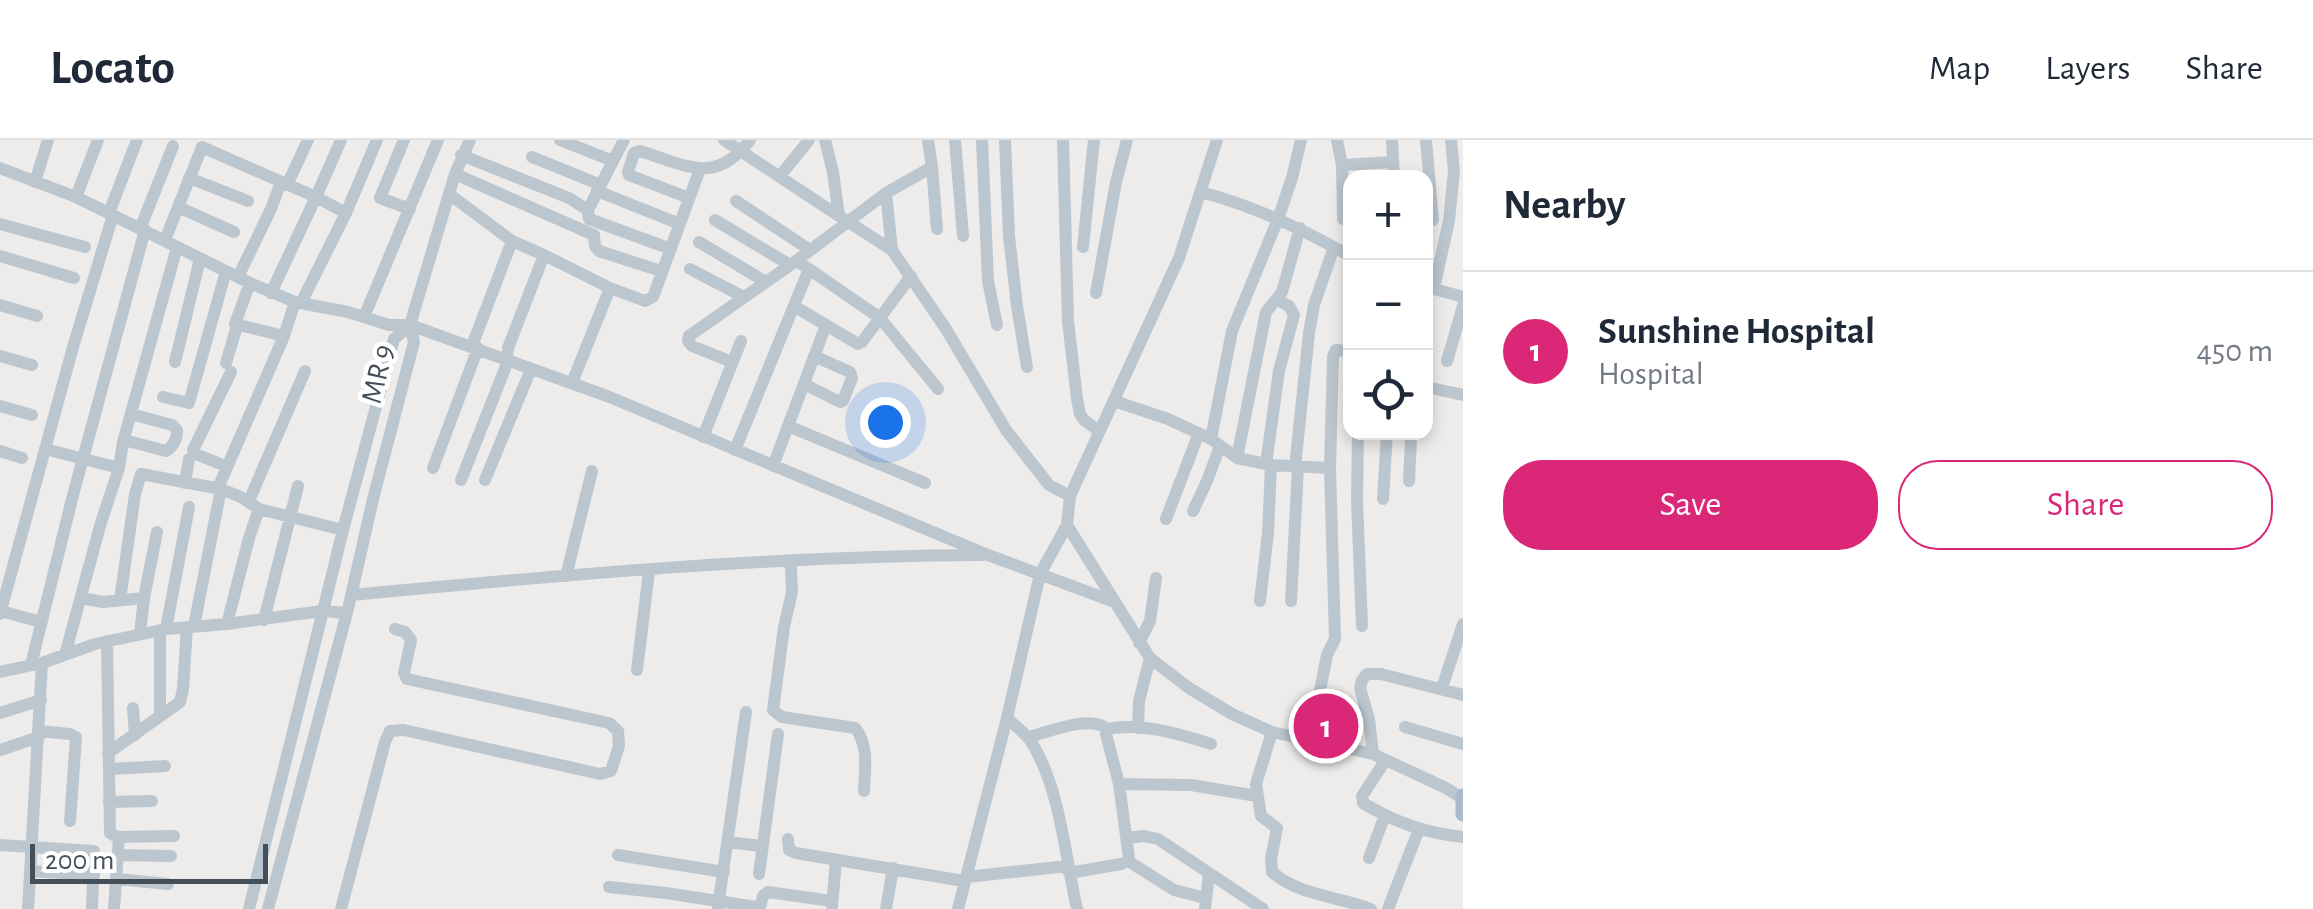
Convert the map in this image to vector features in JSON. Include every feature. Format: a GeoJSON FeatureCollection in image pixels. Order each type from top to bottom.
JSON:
{"type":"FeatureCollection","features":[{"type":"Feature","properties":{"kind":"main road"},"geometry":{"type":"LineString","coordinates":[[1463,798],[1463,814]]}},
{"type":"Feature","properties":{"kind":"street"},"geometry":{"type":"LineString","coordinates":[[34,182],[48,140]]}},
{"type":"Feature","properties":{"kind":"street"},"geometry":{"type":"LineString","coordinates":[[76,198],[98,140]]}},
{"type":"Feature","properties":{"kind":"street"},"geometry":{"type":"LineString","coordinates":[[41,622],[0,613],[111,214],[138,140]]}},
{"type":"Feature","properties":{"kind":"street"},"geometry":{"type":"LineString","coordinates":[[163,396],[189,402],[214,314],[238,277],[308,140]]}},
{"type":"Feature","properties":{"kind":"street"},"geometry":{"type":"LineString","coordinates":[[272,292],[341,140]]}},
{"type":"Feature","properties":{"kind":"street"},"geometry":{"type":"LineString","coordinates":[[108,753],[182,699],[190,627],[226,466],[298,302],[346,213],[376,140]]}},
{"type":"Feature","properties":{"kind":"street"},"geometry":{"type":"LineString","coordinates":[[404,140],[380,195],[381,200],[410,209]]}},
{"type":"Feature","properties":{"kind":"street"},"geometry":{"type":"LineString","coordinates":[[364,317],[438,140]]}},
{"type":"Feature","properties":{"kind":"street"},"geometry":{"type":"LineString","coordinates":[[410,325],[454,174],[470,140]]}},
{"type":"Feature","properties":{"kind":"street"},"geometry":{"type":"LineString","coordinates":[[560,140],[612,162]]}},
{"type":"Feature","properties":{"kind":"street"},"geometry":{"type":"LineString","coordinates":[[624,140],[588,210],[589,219],[671,249]]}},
{"type":"Feature","properties":{"kind":"street"},"geometry":{"type":"LineString","coordinates":[[724,140],[746,145],[780,176],[892,250],[1006,430],[1049,485],[1070,496]]}},
{"type":"Feature","properties":{"kind":"street"},"geometry":{"type":"LineString","coordinates":[[780,176],[809,140]]}},
{"type":"Feature","properties":{"kind":"street"},"geometry":{"type":"LineString","coordinates":[[825,140],[842,219]]}},
{"type":"Feature","properties":{"kind":"street"},"geometry":{"type":"LineString","coordinates":[[928,140],[937,228]]}},
{"type":"Feature","properties":{"kind":"street"},"geometry":{"type":"LineString","coordinates":[[955,140],[963,236]]}},
{"type":"Feature","properties":{"kind":"street"},"geometry":{"type":"LineString","coordinates":[[982,140],[988,281],[998,324]]}},
{"type":"Feature","properties":{"kind":"street"},"geometry":{"type":"LineString","coordinates":[[1005,140],[1009,236],[1027,366]]}},
{"type":"Feature","properties":{"kind":"street"},"geometry":{"type":"LineString","coordinates":[[1063,140],[1068,321],[1080,414],[1100,430]]}},
{"type":"Feature","properties":{"kind":"street"},"geometry":{"type":"LineString","coordinates":[[1083,246],[1094,140]]}},
{"type":"Feature","properties":{"kind":"street"},"geometry":{"type":"LineString","coordinates":[[1096,293],[1127,140]]}},
{"type":"Feature","properties":{"kind":"street"},"geometry":{"type":"LineString","coordinates":[[958,909],[1040,574],[1067,525],[1070,496],[1178,258],[1217,140]]}},
{"type":"Feature","properties":{"kind":"street"},"geometry":{"type":"LineString","coordinates":[[1193,512],[1208,482],[1210,439],[1232,331],[1278,219],[1301,140]]}},
{"type":"Feature","properties":{"kind":"street"},"geometry":{"type":"LineString","coordinates":[[1337,140],[1343,171]]}},
{"type":"Feature","properties":{"kind":"street"},"geometry":{"type":"LineString","coordinates":[[1392,140],[1394,170]]}},
{"type":"Feature","properties":{"kind":"street"},"geometry":{"type":"LineString","coordinates":[[1426,140],[1427,170]]}},
{"type":"Feature","properties":{"kind":"street"},"geometry":{"type":"LineString","coordinates":[[1433,276],[1457,197],[1451,140]]}},
{"type":"Feature","properties":{"kind":"street"},"geometry":{"type":"LineString","coordinates":[[65,655],[119,468],[178,207],[203,143],[346,213]]}},
{"type":"Feature","properties":{"kind":"street"},"geometry":{"type":"LineString","coordinates":[[689,198],[629,175],[634,152],[700,169],[722,166],[746,145]]}},
{"type":"Feature","properties":{"kind":"street"},"geometry":{"type":"LineString","coordinates":[[28,909],[41,700],[37,664],[41,622],[143,230],[173,146]]}},
{"type":"Feature","properties":{"kind":"street"},"geometry":{"type":"LineString","coordinates":[[461,156],[568,198],[588,210]]}},
{"type":"Feature","properties":{"kind":"street"},"geometry":{"type":"LineString","coordinates":[[532,157],[680,224]]}},
{"type":"Feature","properties":{"kind":"street"},"geometry":{"type":"LineString","coordinates":[[1342,165],[1393,162]]}},
{"type":"Feature","properties":{"kind":"street"},"geometry":{"type":"LineString","coordinates":[[732,362],[692,346],[689,336],[810,250],[842,219],[932,167]]}},
{"type":"Feature","properties":{"kind":"street"},"geometry":{"type":"LineString","coordinates":[[0,168],[76,198],[272,292],[389,325],[410,325],[475,347],[607,396],[988,555],[1114,602]]}},
{"type":"Feature","properties":{"kind":"street"},"geometry":{"type":"LineString","coordinates":[[449,194],[512,241],[644,301],[653,297],[700,169]]}},
{"type":"Feature","properties":{"kind":"street"},"geometry":{"type":"LineString","coordinates":[[454,174],[594,236],[599,250],[662,271]]}},
{"type":"Feature","properties":{"kind":"street"},"geometry":{"type":"LineString","coordinates":[[189,178],[248,201]]}},
{"type":"Feature","properties":{"kind":"street"},"geometry":{"type":"LineString","coordinates":[[1201,192],[1300,228],[1343,252]]}},
{"type":"Feature","properties":{"kind":"street"},"geometry":{"type":"LineString","coordinates":[[886,193],[892,250]]}},
{"type":"Feature","properties":{"kind":"street"},"geometry":{"type":"LineString","coordinates":[[736,202],[810,250]]}},
{"type":"Feature","properties":{"kind":"street"},"geometry":{"type":"LineString","coordinates":[[178,207],[234,232]]}},
{"type":"Feature","properties":{"kind":"street"},"geometry":{"type":"LineString","coordinates":[[715,220],[808,269],[880,318],[938,389]]}},
{"type":"Feature","properties":{"kind":"street"},"geometry":{"type":"LineString","coordinates":[[1433,221],[1463,226]]}},
{"type":"Feature","properties":{"kind":"street"},"geometry":{"type":"LineString","coordinates":[[0,224],[84,247]]}},
{"type":"Feature","properties":{"kind":"street"},"geometry":{"type":"LineString","coordinates":[[1237,458],[1266,312],[1282,292],[1300,228]]}},
{"type":"Feature","properties":{"kind":"street"},"geometry":{"type":"LineString","coordinates":[[433,468],[512,241]]}},
{"type":"Feature","properties":{"kind":"street"},"geometry":{"type":"LineString","coordinates":[[699,242],[766,282]]}},
{"type":"Feature","properties":{"kind":"street"},"geometry":{"type":"LineString","coordinates":[[1065,244],[1104,250]]}},
{"type":"Feature","properties":{"kind":"street"},"geometry":{"type":"LineString","coordinates":[[1291,601],[1309,333],[1334,246]]}},
{"type":"Feature","properties":{"kind":"street"},"geometry":{"type":"LineString","coordinates":[[462,480],[544,254]]}},
{"type":"Feature","properties":{"kind":"street"},"geometry":{"type":"LineString","coordinates":[[0,256],[74,278]]}},
{"type":"Feature","properties":{"kind":"street"},"geometry":{"type":"LineString","coordinates":[[175,362],[200,259]]}},
{"type":"Feature","properties":{"kind":"street"},"geometry":{"type":"LineString","coordinates":[[735,450],[808,269]]}},
{"type":"Feature","properties":{"kind":"street"},"geometry":{"type":"LineString","coordinates":[[690,270],[744,297]]}},
{"type":"Feature","properties":{"kind":"street"},"geometry":{"type":"LineString","coordinates":[[794,306],[858,344],[911,276]]}},
{"type":"Feature","properties":{"kind":"street"},"geometry":{"type":"LineString","coordinates":[[226,466],[193,450],[229,368],[238,277]]}},
{"type":"Feature","properties":{"kind":"street"},"geometry":{"type":"LineString","coordinates":[[572,383],[610,288]]}},
{"type":"Feature","properties":{"kind":"street"},"geometry":{"type":"LineString","coordinates":[[1433,288],[1463,297]]}},
{"type":"Feature","properties":{"kind":"street"},"geometry":{"type":"LineString","coordinates":[[1260,601],[1268,533],[1268,464],[1279,371],[1294,315],[1289,306],[1278,300]]}},
{"type":"Feature","properties":{"kind":"street"},"geometry":{"type":"LineString","coordinates":[[0,305],[36,316]]}},
{"type":"Feature","properties":{"kind":"street"},"geometry":{"type":"LineString","coordinates":[[1447,361],[1463,306]]}},
{"type":"Feature","properties":{"kind":"street"},"geometry":{"type":"LineString","coordinates":[[214,314],[284,336]]}},
{"type":"Feature","properties":{"kind":"street","name":"MR 9"},"geometry":{"type":"LineString","coordinates":[[249,909],[342,530],[394,339],[410,325],[414,342],[352,596],[268,909]]}},
{"type":"Feature","properties":{"kind":"street"},"geometry":{"type":"LineString","coordinates":[[773,466],[826,325]]}},
{"type":"Feature","properties":{"kind":"street"},"geometry":{"type":"LineString","coordinates":[[703,437],[741,341]]}},
{"type":"Feature","properties":{"kind":"street"},"geometry":{"type":"LineString","coordinates":[[1310,741],[1327,655],[1334,639],[1330,468],[1333,356],[1336,350],[1343,350]]}},
{"type":"Feature","properties":{"kind":"street"},"geometry":{"type":"LineString","coordinates":[[0,356],[32,366]]}},
{"type":"Feature","properties":{"kind":"street"},"geometry":{"type":"LineString","coordinates":[[804,384],[840,402],[852,378],[850,372],[814,356]]}},
{"type":"Feature","properties":{"kind":"street"},"geometry":{"type":"LineString","coordinates":[[485,480],[531,369]]}},
{"type":"Feature","properties":{"kind":"street"},"geometry":{"type":"LineString","coordinates":[[228,624],[254,505],[305,371]]}},
{"type":"Feature","properties":{"kind":"street"},"geometry":{"type":"LineString","coordinates":[[1433,389],[1463,395]]}},
{"type":"Feature","properties":{"kind":"street"},"geometry":{"type":"LineString","coordinates":[[1114,401],[1168,419],[1210,439],[1237,458],[1330,468]]}},
{"type":"Feature","properties":{"kind":"street"},"geometry":{"type":"LineString","coordinates":[[0,406],[32,415]]}},
{"type":"Feature","properties":{"kind":"street"},"geometry":{"type":"LineString","coordinates":[[124,440],[166,451],[177,435],[172,425],[131,414]]}},
{"type":"Feature","properties":{"kind":"street"},"geometry":{"type":"LineString","coordinates":[[788,426],[925,483]]}},
{"type":"Feature","properties":{"kind":"street"},"geometry":{"type":"LineString","coordinates":[[1166,519],[1210,439]]}},
{"type":"Feature","properties":{"kind":"street"},"geometry":{"type":"LineString","coordinates":[[1358,440],[1362,626]]}},
{"type":"Feature","properties":{"kind":"street"},"geometry":{"type":"LineString","coordinates":[[1383,499],[1387,440]]}},
{"type":"Feature","properties":{"kind":"street"},"geometry":{"type":"LineString","coordinates":[[1409,481],[1412,440]]}},
{"type":"Feature","properties":{"kind":"street"},"geometry":{"type":"LineString","coordinates":[[46,450],[119,468]]}},
{"type":"Feature","properties":{"kind":"street"},"geometry":{"type":"LineString","coordinates":[[0,451],[22,458]]}},
{"type":"Feature","properties":{"kind":"street"},"geometry":{"type":"LineString","coordinates":[[185,483],[189,459]]}},
{"type":"Feature","properties":{"kind":"street"},"geometry":{"type":"LineString","coordinates":[[566,576],[592,471]]}},
{"type":"Feature","properties":{"kind":"street"},"geometry":{"type":"LineString","coordinates":[[120,600],[141,474],[219,489],[292,518],[342,530]]}},
{"type":"Feature","properties":{"kind":"street"},"geometry":{"type":"LineString","coordinates":[[264,620],[298,486]]}},
{"type":"Feature","properties":{"kind":"street"},"geometry":{"type":"LineString","coordinates":[[160,716],[163,629],[190,508]]}},
{"type":"Feature","properties":{"kind":"street"},"geometry":{"type":"LineString","coordinates":[[1067,525],[1150,658],[1189,688],[1272,732],[1379,758],[1463,798]]}},
{"type":"Feature","properties":{"kind":"street"},"geometry":{"type":"LineString","coordinates":[[140,633],[157,532]]}},
{"type":"Feature","properties":{"kind":"street"},"geometry":{"type":"LineString","coordinates":[[352,596],[756,561],[988,555]]}},
{"type":"Feature","properties":{"kind":"street"},"geometry":{"type":"LineString","coordinates":[[788,561],[792,592],[773,710],[782,717],[855,728],[863,744],[864,791]]}},
{"type":"Feature","properties":{"kind":"street"},"geometry":{"type":"LineString","coordinates":[[638,670],[649,571]]}},
{"type":"Feature","properties":{"kind":"street"},"geometry":{"type":"LineString","coordinates":[[1139,643],[1150,621],[1156,578]]}},
{"type":"Feature","properties":{"kind":"street"},"geometry":{"type":"LineString","coordinates":[[80,598],[103,602],[144,598]]}},
{"type":"Feature","properties":{"kind":"street"},"geometry":{"type":"LineString","coordinates":[[0,672],[163,629],[322,612],[347,613]]}},
{"type":"Feature","properties":{"kind":"street"},"geometry":{"type":"LineString","coordinates":[[1442,688],[1463,624]]}},
{"type":"Feature","properties":{"kind":"street"},"geometry":{"type":"LineString","coordinates":[[341,909],[390,731],[404,730],[600,774],[611,772],[620,746],[618,731],[608,723],[408,678],[404,673],[411,640],[405,632],[395,629]]}},
{"type":"Feature","properties":{"kind":"street"},"geometry":{"type":"LineString","coordinates":[[107,641],[110,832],[119,837],[174,836]]}},
{"type":"Feature","properties":{"kind":"street"},"geometry":{"type":"LineString","coordinates":[[1138,728],[1150,658]]}},
{"type":"Feature","properties":{"kind":"street"},"geometry":{"type":"LineString","coordinates":[[1462,691],[1381,674],[1367,674],[1360,688],[1379,758],[1363,803],[1419,830],[1463,838]]}},
{"type":"Feature","properties":{"kind":"street"},"geometry":{"type":"LineString","coordinates":[[0,713],[41,700]]}},
{"type":"Feature","properties":{"kind":"street"},"geometry":{"type":"LineString","coordinates":[[132,708],[135,735]]}},
{"type":"Feature","properties":{"kind":"street"},"geometry":{"type":"LineString","coordinates":[[718,905],[746,712]]}},
{"type":"Feature","properties":{"kind":"street"},"geometry":{"type":"LineString","coordinates":[[1006,718],[1028,738],[1043,766],[1055,802],[1077,909]]}},
{"type":"Feature","properties":{"kind":"street"},"geometry":{"type":"LineString","coordinates":[[1028,738],[1096,722],[1107,728],[1138,728],[1211,744]]}},
{"type":"Feature","properties":{"kind":"street"},"geometry":{"type":"LineString","coordinates":[[1405,727],[1463,744]]}},
{"type":"Feature","properties":{"kind":"street"},"geometry":{"type":"LineString","coordinates":[[1107,728],[1130,853],[1128,861]]}},
{"type":"Feature","properties":{"kind":"street"},"geometry":{"type":"LineString","coordinates":[[1272,732],[1256,781],[1262,818],[1277,828],[1272,872],[1316,893],[1371,909]]}},
{"type":"Feature","properties":{"kind":"street"},"geometry":{"type":"LineString","coordinates":[[0,749],[39,734],[70,734],[76,738],[70,821]]}},
{"type":"Feature","properties":{"kind":"street"},"geometry":{"type":"LineString","coordinates":[[759,874],[778,734]]}},
{"type":"Feature","properties":{"kind":"street"},"geometry":{"type":"LineString","coordinates":[[110,769],[165,766]]}},
{"type":"Feature","properties":{"kind":"street"},"geometry":{"type":"LineString","coordinates":[[1119,784],[1191,785],[1257,796]]}},
{"type":"Feature","properties":{"kind":"street"},"geometry":{"type":"LineString","coordinates":[[109,802],[152,801]]}},
{"type":"Feature","properties":{"kind":"street"},"geometry":{"type":"LineString","coordinates":[[1369,858],[1385,815]]}},
{"type":"Feature","properties":{"kind":"street"},"geometry":{"type":"LineString","coordinates":[[1388,909],[1419,830]]}},
{"type":"Feature","properties":{"kind":"street"},"geometry":{"type":"LineString","coordinates":[[1127,838],[1144,836],[1158,840],[1264,909]]}},
{"type":"Feature","properties":{"kind":"street"},"geometry":{"type":"LineString","coordinates":[[114,909],[119,837]]}},
{"type":"Feature","properties":{"kind":"street"},"geometry":{"type":"LineString","coordinates":[[788,839],[792,852],[965,880],[1128,861]]}},
{"type":"Feature","properties":{"kind":"street"},"geometry":{"type":"LineString","coordinates":[[728,842],[762,846]]}},
{"type":"Feature","properties":{"kind":"street"},"geometry":{"type":"LineString","coordinates":[[0,844],[92,850],[92,909]]}},
{"type":"Feature","properties":{"kind":"street"},"geometry":{"type":"LineString","coordinates":[[117,856],[171,856]]}},
{"type":"Feature","properties":{"kind":"street"},"geometry":{"type":"LineString","coordinates":[[618,856],[724,872]]}},
{"type":"Feature","properties":{"kind":"street"},"geometry":{"type":"LineString","coordinates":[[609,888],[718,905],[758,907],[768,892],[832,905],[836,860]]}},
{"type":"Feature","properties":{"kind":"street"},"geometry":{"type":"LineString","coordinates":[[1128,861],[1205,904],[1208,874]]}},
{"type":"Feature","properties":{"kind":"street"},"geometry":{"type":"LineString","coordinates":[[886,909],[893,868]]}},
{"type":"Feature","properties":{"kind":"street"},"geometry":{"type":"LineString","coordinates":[[30,871],[94,875]]}},
{"type":"Feature","properties":{"kind":"street"},"geometry":{"type":"LineString","coordinates":[[116,879],[168,884]]}},
{"type":"Feature","properties":{"kind":"place","name":"Sunshine Hospital"},"geometry":{"type":"Point","coordinates":[1326,726]}}]}
